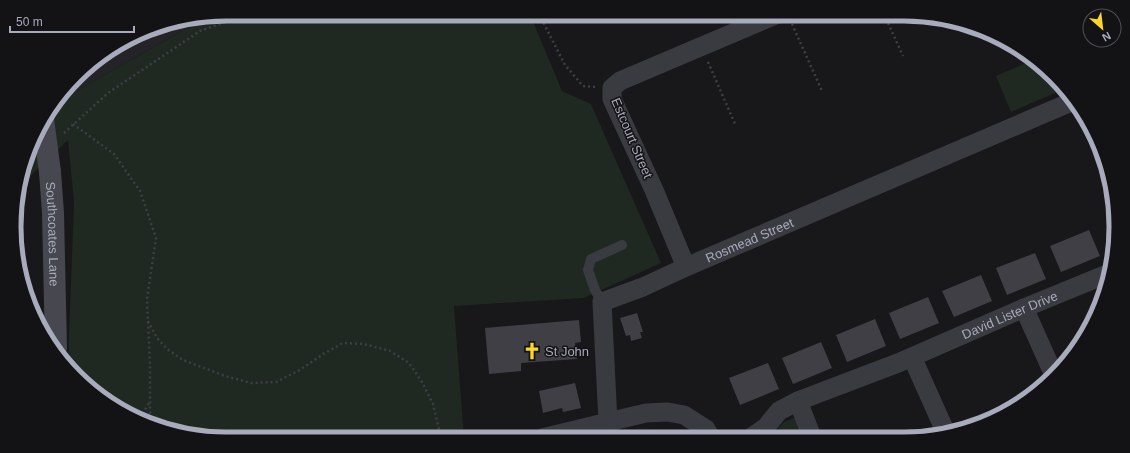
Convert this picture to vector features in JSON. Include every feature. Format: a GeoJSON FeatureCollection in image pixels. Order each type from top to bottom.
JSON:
{"type":"FeatureCollection","features":[{"type":"Feature","properties":{"kind":"street","name":"Estcourt Street"},"geometry":{"type":"LineString","coordinates":[[686,267],[654,190],[612,99],[612,88],[620,81],[701,46],[751,21]]}},
{"type":"Feature","properties":{"kind":"street","name":"Rosmead Street"},"geometry":{"type":"LineString","coordinates":[[602,302],[643,287],[686,267],[1068,103]]}},
{"type":"Feature","properties":{"kind":"street","name":"Southcoates Lane"},"geometry":{"type":"LineString","coordinates":[[45,131],[50,172],[53,228],[56,341]]}},
{"type":"Feature","properties":{"kind":"street","name":"David Lister Drive"},"geometry":{"type":"LineString","coordinates":[[759,432],[766,427],[778,410],[912,357],[1103,276]]}},
{"type":"Feature","properties":{"kind":"street"},"geometry":{"type":"LineString","coordinates":[[602,302],[608,422]]}},
{"type":"Feature","properties":{"kind":"street"},"geometry":{"type":"LineString","coordinates":[[1024,308],[1051,369]]}},
{"type":"Feature","properties":{"kind":"street"},"geometry":{"type":"LineString","coordinates":[[912,357],[944,428]]}},
{"type":"Feature","properties":{"kind":"street"},"geometry":{"type":"LineString","coordinates":[[798,401],[810,432]]}},
{"type":"Feature","properties":{"kind":"street"},"geometry":{"type":"LineString","coordinates":[[567,432],[646,413],[668,412],[684,415],[706,429],[708,432]]}},
{"type":"Feature","properties":{"kind":"lane"},"geometry":{"type":"LineString","coordinates":[[602,302],[595,290],[588,270],[592,259],[622,245]]}},
{"type":"Feature","properties":{"kind":"path"},"geometry":{"type":"LineString","coordinates":[[62,135],[108,93],[200,31],[228,21]]}},
{"type":"Feature","properties":{"kind":"path"},"geometry":{"type":"LineString","coordinates":[[543,21],[565,65],[583,86],[612,88]]}},
{"type":"Feature","properties":{"kind":"path"},"geometry":{"type":"LineString","coordinates":[[786,21],[822,91]]}},
{"type":"Feature","properties":{"kind":"path"},"geometry":{"type":"LineString","coordinates":[[887,21],[903,56]]}},
{"type":"Feature","properties":{"kind":"path"},"geometry":{"type":"LineString","coordinates":[[701,46],[735,124]]}},
{"type":"Feature","properties":{"kind":"path"},"geometry":{"type":"LineString","coordinates":[[73,124],[114,154],[140,191],[156,238],[147,300],[150,365],[150,417]]}},
{"type":"Feature","properties":{"kind":"path"},"geometry":{"type":"LineString","coordinates":[[148,321],[157,338],[167,349],[183,360],[225,376],[251,383],[276,382],[298,371],[343,343],[364,344],[390,351],[409,363],[422,382],[433,404],[440,432]]}},
{"type":"Feature","properties":{"kind":"path"},"geometry":{"type":"LineString","coordinates":[[143,414],[150,401]]}},
{"type":"Feature","properties":{"kind":"shaded area"},"geometry":{"type":"Polygon","coordinates":[[[213,21],[533,21],[562,91],[591,104],[661,263],[584,298],[454,306],[464,432],[213,432],[173,425],[136,411],[101,390],[68,358],[74,202],[68,140],[26,180],[32,160],[42,136],[67,96],[196,24],[213,21]]]}},
{"type":"Feature","properties":{"kind":"shaded area"},"geometry":{"type":"Polygon","coordinates":[[[196,24],[67,96],[81,81],[101,63],[136,42],[173,28],[196,24]]]}},
{"type":"Feature","properties":{"kind":"shaded area"},"geometry":{"type":"Polygon","coordinates":[[[1028,62],[1058,92],[1011,112],[996,76],[1028,62]]]}},
{"type":"Feature","properties":{"kind":"shaded area"},"geometry":{"type":"Polygon","coordinates":[[[803,414],[811,432],[775,432],[784,422],[803,414]]]}},
{"type":"Feature","properties":{"kind":"building"},"geometry":{"type":"Polygon","coordinates":[[[1089,230],[1100,256],[1061,272],[1050,246],[1089,230]]]}},
{"type":"Feature","properties":{"kind":"building"},"geometry":{"type":"Polygon","coordinates":[[[1035,253],[1046,279],[1007,295],[996,268],[1035,253]]]}},
{"type":"Feature","properties":{"kind":"building"},"geometry":{"type":"Polygon","coordinates":[[[981,275],[992,301],[954,317],[942,291],[981,275]]]}},
{"type":"Feature","properties":{"kind":"building"},"geometry":{"type":"Polygon","coordinates":[[[928,297],[939,323],[900,339],[889,313],[928,297]]]}},
{"type":"Feature","properties":{"kind":"building"},"geometry":{"type":"Polygon","coordinates":[[[637,313],[643,332],[640,332],[642,338],[631,341],[630,335],[626,336],[620,318],[637,313]]]}},
{"type":"Feature","properties":{"kind":"building"},"geometry":{"type":"Polygon","coordinates":[[[875,319],[886,346],[847,362],[836,335],[875,319]]]}},
{"type":"Feature","properties":{"kind":"building","name":"St John"},"geometry":{"type":"Polygon","coordinates":[[[579,320],[581,342],[575,343],[577,359],[521,363],[521,371],[489,374],[485,328],[579,320]]]}},
{"type":"Feature","properties":{"kind":"building"},"geometry":{"type":"Polygon","coordinates":[[[821,342],[832,368],[793,384],[782,358],[821,342]]]}},
{"type":"Feature","properties":{"kind":"building"},"geometry":{"type":"Polygon","coordinates":[[[768,363],[779,389],[740,405],[729,378],[768,363]]]}},
{"type":"Feature","properties":{"kind":"building"},"geometry":{"type":"Polygon","coordinates":[[[575,383],[581,408],[563,412],[562,408],[543,413],[539,391],[575,383]]]}},
{"type":"Feature","properties":{"kind":"place","name":"St John"},"geometry":{"type":"Point","coordinates":[532,351]}}]}
